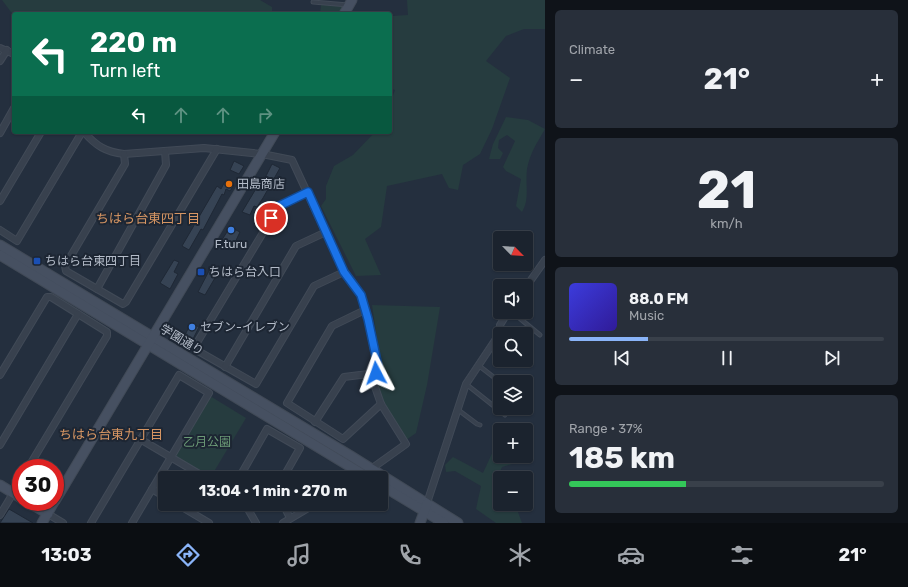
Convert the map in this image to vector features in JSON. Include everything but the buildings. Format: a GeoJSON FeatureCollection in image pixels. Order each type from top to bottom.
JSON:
{"type":"FeatureCollection","features":[{"type":"Feature","properties":{"kind":"street"},"geometry":{"type":"LineString","coordinates":[[345,12],[351,2]]}},
{"type":"Feature","properties":{"kind":"street"},"geometry":{"type":"LineString","coordinates":[[0,61],[3,49]]}},
{"type":"Feature","properties":{"kind":"street"},"geometry":{"type":"LineString","coordinates":[[0,132],[12,111]]}},
{"type":"Feature","properties":{"kind":"street"},"geometry":{"type":"LineString","coordinates":[[0,201],[40,134]]}},
{"type":"Feature","properties":{"kind":"street"},"geometry":{"type":"LineString","coordinates":[[0,230],[17,241],[82,134]]}},
{"type":"Feature","properties":{"kind":"street"},"geometry":{"type":"LineString","coordinates":[[85,134],[102,149],[113,153],[124,154],[204,148],[262,154],[292,160],[344,272],[361,295],[368,319],[378,366],[374,384],[380,404],[406,444],[372,471]]}},
{"type":"Feature","properties":{"kind":"street"},"geometry":{"type":"LineString","coordinates":[[64,486],[274,134]]}},
{"type":"Feature","properties":{"kind":"street"},"geometry":{"type":"LineString","coordinates":[[124,154],[125,164],[65,266],[66,271],[120,304],[126,302],[217,149]]}},
{"type":"Feature","properties":{"kind":"street"},"geometry":{"type":"LineString","coordinates":[[97,289],[166,164],[165,151]]}},
{"type":"Feature","properties":{"kind":"street"},"geometry":{"type":"LineString","coordinates":[[308,192],[279,206],[196,346],[198,351],[256,384],[314,286],[344,272]]}},
{"type":"Feature","properties":{"kind":"street"},"geometry":{"type":"LineString","coordinates":[[225,367],[296,246],[326,232]]}},
{"type":"Feature","properties":{"kind":"street","name":"学園通り"},"geometry":{"type":"LineString","coordinates":[[0,245],[351,456],[364,471]]}},
{"type":"Feature","properties":{"kind":"street","name":"学園通り"},"geometry":{"type":"LineString","coordinates":[[0,255],[147,345],[359,471]]}},
{"type":"Feature","properties":{"kind":"street"},"geometry":{"type":"LineString","coordinates":[[532,279],[545,260]]}},
{"type":"Feature","properties":{"kind":"street"},"geometry":{"type":"LineString","coordinates":[[0,375],[47,297],[51,297],[106,332],[107,336],[33,459]]}},
{"type":"Feature","properties":{"kind":"street"},"geometry":{"type":"LineString","coordinates":[[365,310],[332,326],[286,403],[343,439],[380,404]]}},
{"type":"Feature","properties":{"kind":"street"},"geometry":{"type":"LineString","coordinates":[[0,445],[2,435],[78,314]]}},
{"type":"Feature","properties":{"kind":"street"},"geometry":{"type":"LineString","coordinates":[[420,523],[466,384],[493,342]]}},
{"type":"Feature","properties":{"kind":"street"},"geometry":{"type":"LineString","coordinates":[[315,422],[344,377],[376,373]]}},
{"type":"Feature","properties":{"kind":"street"},"geometry":{"type":"LineString","coordinates":[[91,523],[178,375],[209,393],[152,489],[135,522]]}},
{"type":"Feature","properties":{"kind":"street"},"geometry":{"type":"LineString","coordinates":[[243,471],[267,429],[300,448],[287,471]]}},
{"type":"Feature","properties":{"kind":"street"},"geometry":{"type":"LineString","coordinates":[[140,439],[194,471]]}},
{"type":"Feature","properties":{"kind":"street"},"geometry":{"type":"LineString","coordinates":[[0,486],[12,493]]}},
{"type":"Feature","properties":{"kind":"street"},"geometry":{"type":"LineString","coordinates":[[388,486],[458,523]]}},
{"type":"Feature","properties":{"kind":"street"},"geometry":{"type":"LineString","coordinates":[[388,488],[426,506],[444,523]]}},
{"type":"Feature","properties":{"kind":"street"},"geometry":{"type":"LineString","coordinates":[[152,489],[158,493]]}},
{"type":"Feature","properties":{"kind":"street"},"geometry":{"type":"LineString","coordinates":[[0,515],[12,502]]}},
{"type":"Feature","properties":{"kind":"street"},"geometry":{"type":"LineString","coordinates":[[43,511],[64,523]]}},
{"type":"Feature","properties":{"kind":"street"},"geometry":{"type":"LineString","coordinates":[[42,523],[50,511]]}},
{"type":"Feature","properties":{"kind":"street"},"geometry":{"type":"LineString","coordinates":[[189,511],[209,523]]}},
{"type":"Feature","properties":{"kind":"street"},"geometry":{"type":"LineString","coordinates":[[249,511],[256,523]]}},
{"type":"Feature","properties":{"kind":"street"},"geometry":{"type":"LineString","coordinates":[[286,511],[290,518]]}},
{"type":"Feature","properties":{"kind":"street"},"geometry":{"type":"LineString","coordinates":[[283,523],[302,511]]}},
{"type":"Feature","properties":{"kind":"lane"},"geometry":{"type":"LineString","coordinates":[[313,2],[351,2]]}},
{"type":"Feature","properties":{"kind":"lane"},"geometry":{"type":"LineString","coordinates":[[521,319],[540,334]]}},
{"type":"Feature","properties":{"kind":"lane"},"geometry":{"type":"LineString","coordinates":[[478,365],[493,377]]}},
{"type":"Feature","properties":{"kind":"lane"},"geometry":{"type":"LineString","coordinates":[[466,384],[493,405]]}},
{"type":"Feature","properties":{"kind":"lane"},"geometry":{"type":"LineString","coordinates":[[457,409],[480,425]]}},
{"type":"Feature","properties":{"kind":"green space"},"geometry":{"type":"Polygon","coordinates":[[[2,0],[260,0],[272,7],[272,12],[12,12],[12,13],[2,0]]]}},
{"type":"Feature","properties":{"kind":"green space"},"geometry":{"type":"Polygon","coordinates":[[[407,0],[545,0],[545,29],[524,29],[506,36],[486,61],[510,78],[492,129],[480,154],[463,165],[458,190],[449,188],[442,174],[387,186],[381,227],[365,239],[381,275],[356,276],[321,206],[326,199],[326,186],[334,166],[353,155],[373,134],[392,134],[392,98],[395,90],[392,89],[392,16],[408,15],[407,0]]]}},
{"type":"Feature","properties":{"kind":"green space"},"geometry":{"type":"Polygon","coordinates":[[[321,5],[344,6],[341,12],[320,12],[321,5]]]}},
{"type":"Feature","properties":{"kind":"green space"},"geometry":{"type":"Polygon","coordinates":[[[506,117],[528,120],[545,129],[534,148],[528,163],[527,197],[522,212],[516,206],[521,179],[506,171],[503,167],[515,141],[507,135],[499,140],[498,148],[503,153],[500,159],[489,159],[493,144],[506,117]]]}},
{"type":"Feature","properties":{"kind":"green space"},"geometry":{"type":"Polygon","coordinates":[[[372,305],[440,307],[427,385],[416,433],[406,440],[384,404],[377,384],[381,366],[372,305]]]}},
{"type":"Feature","properties":{"kind":"green space","name":"乙月公園"},"geometry":{"type":"Polygon","coordinates":[[[210,396],[246,418],[214,471],[201,471],[177,457],[176,453],[210,396]]]}},
{"type":"Feature","properties":{"kind":"green space"},"geometry":{"type":"Polygon","coordinates":[[[493,451],[493,463],[512,463],[502,467],[500,471],[493,471],[493,511],[518,511],[522,523],[496,523],[476,509],[481,486],[455,471],[446,472],[445,465],[453,457],[483,473],[493,451]]]}},
{"type":"Feature","properties":{"kind":"place","name":"田島商店"},"geometry":{"type":"Point","coordinates":[229,184]}},
{"type":"Feature","properties":{"kind":"place","name":"F.turu"},"geometry":{"type":"Point","coordinates":[231,230]}},
{"type":"Feature","properties":{"kind":"place","name":"ちはら台東四丁目"},"geometry":{"type":"Point","coordinates":[37,261]}},
{"type":"Feature","properties":{"kind":"place","name":"ちはら台入口"},"geometry":{"type":"Point","coordinates":[201,272]}},
{"type":"Feature","properties":{"kind":"place","name":"セブン-イレブン"},"geometry":{"type":"Point","coordinates":[192,327]}},
{"type":"Feature","properties":{"kind":"district","name":"ちはら台東四丁目"},"geometry":{"type":"Point","coordinates":[148,218]}},
{"type":"Feature","properties":{"kind":"district","name":"ちはら台東九丁目"},"geometry":{"type":"Point","coordinates":[111,434]}},
{"type":"Feature","properties":{"kind":"route"},"geometry":{"type":"LineString","coordinates":[[271,218],[279,206],[308,192],[344,272],[361,295],[368,319],[378,366],[376,373]]}}]}
